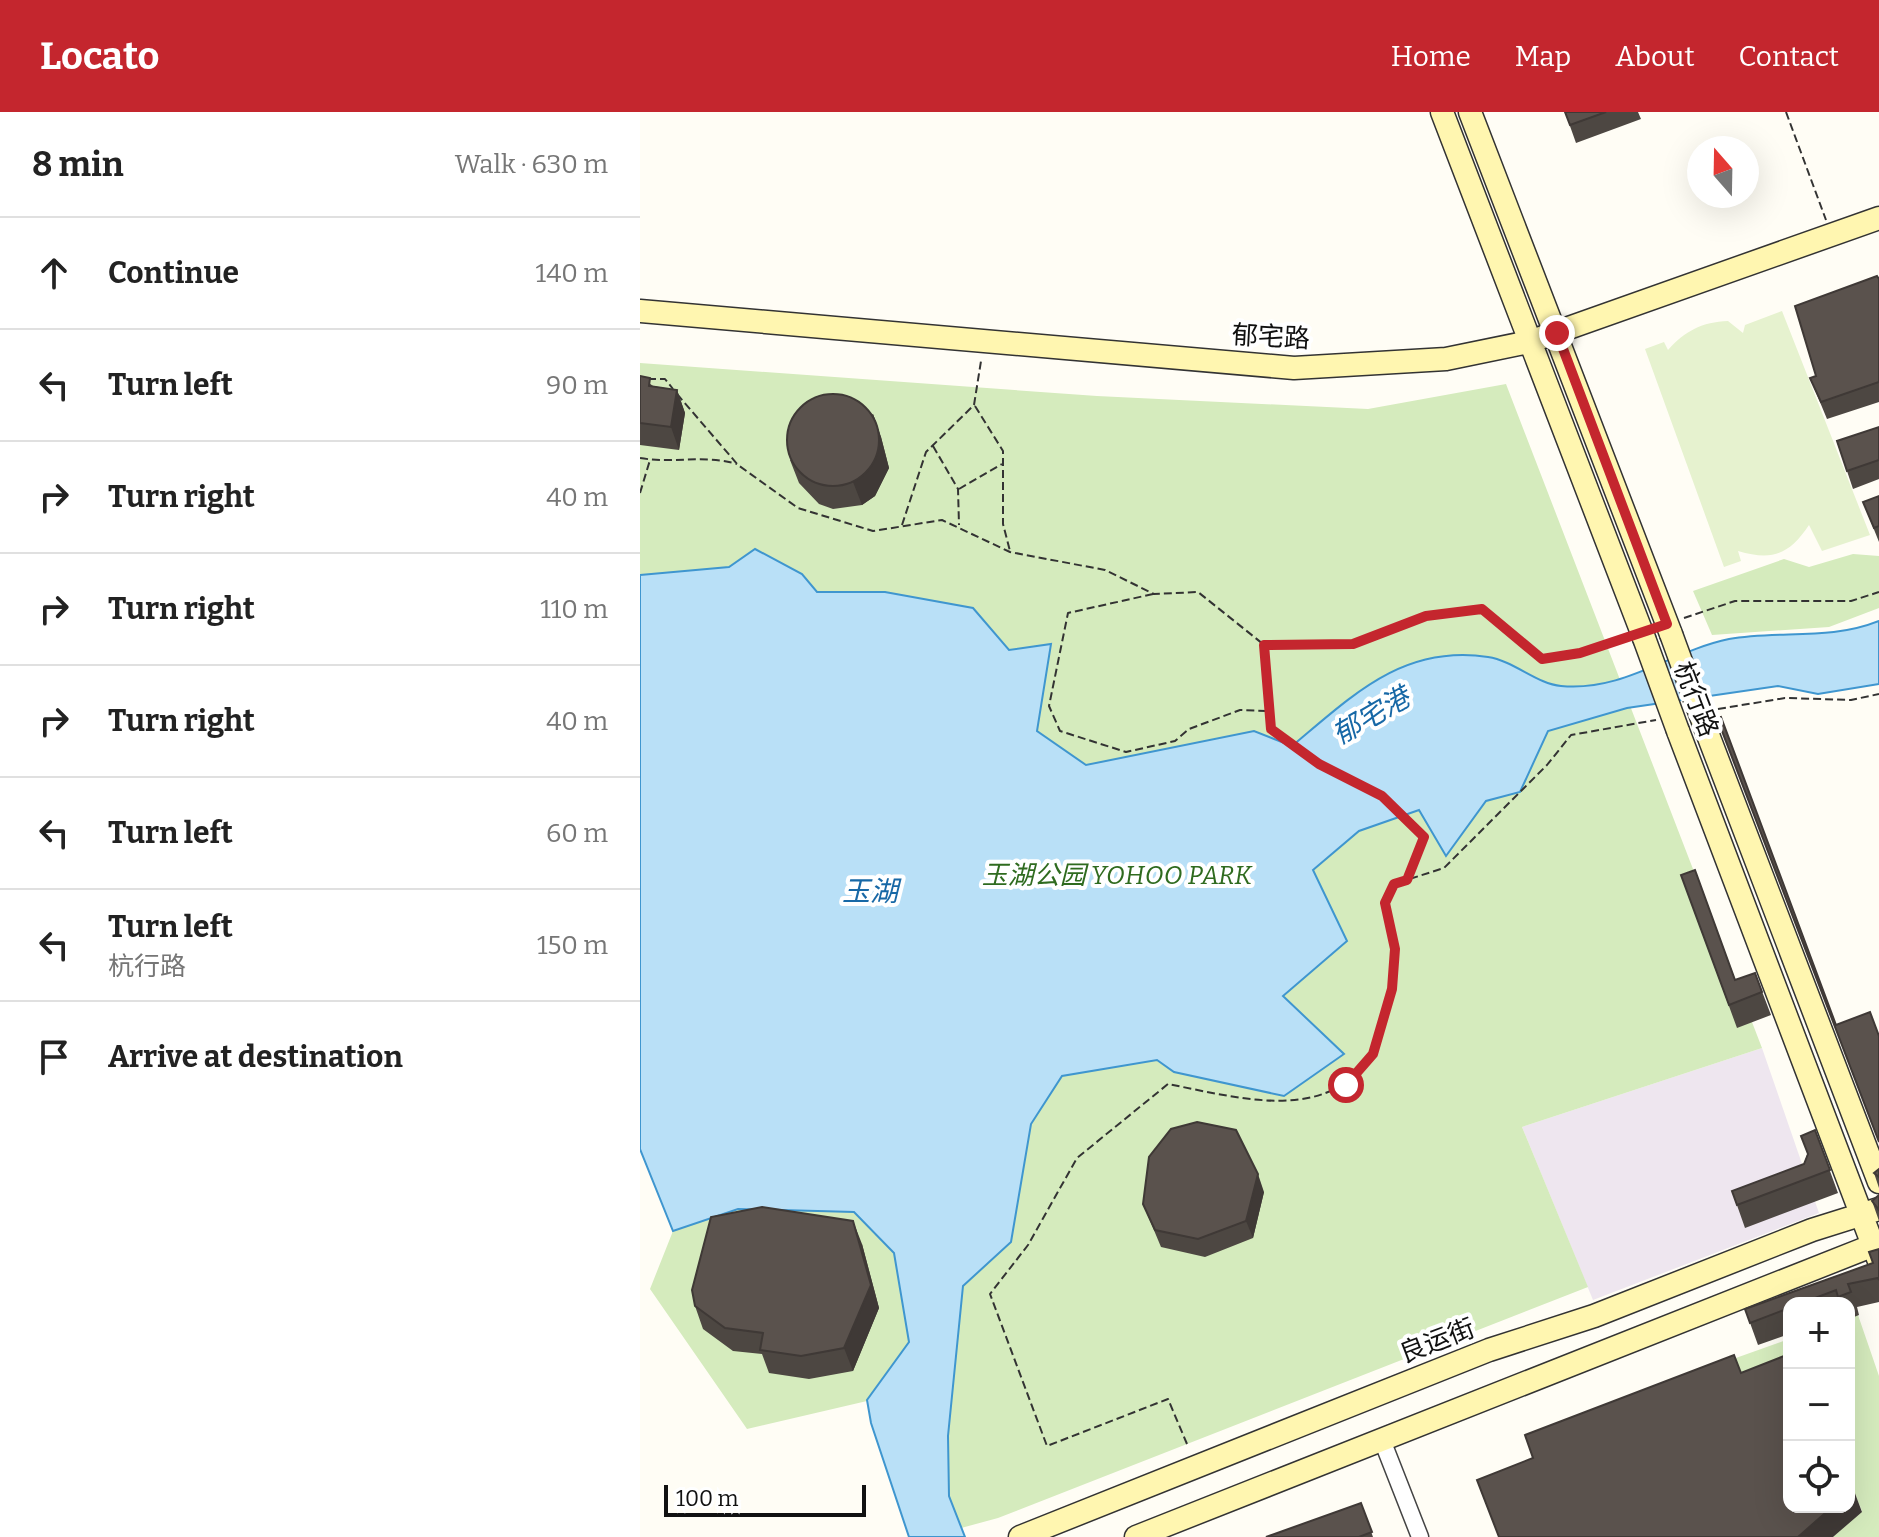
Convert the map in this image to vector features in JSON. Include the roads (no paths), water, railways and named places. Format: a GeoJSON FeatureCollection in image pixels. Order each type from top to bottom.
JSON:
{"type":"FeatureCollection","features":[{"type":"Feature","properties":{"kind":"main road","name":"杭行路"},"geometry":{"type":"LineString","coordinates":[[1442,112],[1643,635],[1670,725],[1870,1212],[1877,1250]]}},
{"type":"Feature","properties":{"kind":"main road","name":"杭行路"},"geometry":{"type":"LineString","coordinates":[[1470,112],[1669,629],[1707,719],[1879,1182]]}},
{"type":"Feature","properties":{"kind":"main road","name":"郁宅路"},"geometry":{"type":"LineString","coordinates":[[640,311],[983,344],[1294,368],[1446,359],[1557,333],[1879,218]]}},
{"type":"Feature","properties":{"kind":"main road","name":"良运街"},"geometry":{"type":"LineString","coordinates":[[1020,1537],[1489,1350],[1594,1316],[1812,1230],[1870,1212]]}},
{"type":"Feature","properties":{"kind":"main road"},"geometry":{"type":"LineString","coordinates":[[1136,1537],[1877,1250]]}},
{"type":"Feature","properties":{"kind":"street"},"geometry":{"type":"LineString","coordinates":[[1382,1440],[1420,1537]]}},
{"type":"Feature","properties":{"kind":"water","name":"玉湖"},"geometry":{"type":"Polygon","coordinates":[[[755,549],[802,574],[817,592],[885,592],[973,608],[1009,650],[1051,644],[1037,731],[1086,765],[1254,731],[1292,746],[1358,692],[1381,678],[1404,666],[1430,658],[1458,655],[1498,659],[1552,684],[1584,686],[1627,677],[1687,652],[1729,639],[1842,631],[1879,621],[1879,684],[1818,694],[1778,686],[1627,708],[1548,731],[1520,792],[1486,801],[1446,856],[1419,810],[1359,831],[1313,870],[1347,941],[1283,996],[1344,1054],[1284,1096],[1174,1072],[1157,1060],[1062,1076],[1031,1124],[1011,1242],[963,1286],[948,1436],[949,1496],[965,1537],[909,1537],[871,1423],[867,1400],[909,1342],[894,1253],[854,1212],[738,1209],[673,1231],[640,1149],[640,575],[729,567],[755,549]]]}},
{"type":"Feature","properties":{"kind":"water label","name":"郁宅港"},"geometry":{"type":"Point","coordinates":[1371,716]}},
{"type":"Feature","properties":{"kind":"park label","name":"玉湖公园 YOHOO PARK"},"geometry":{"type":"Point","coordinates":[1117,875]}}]}
